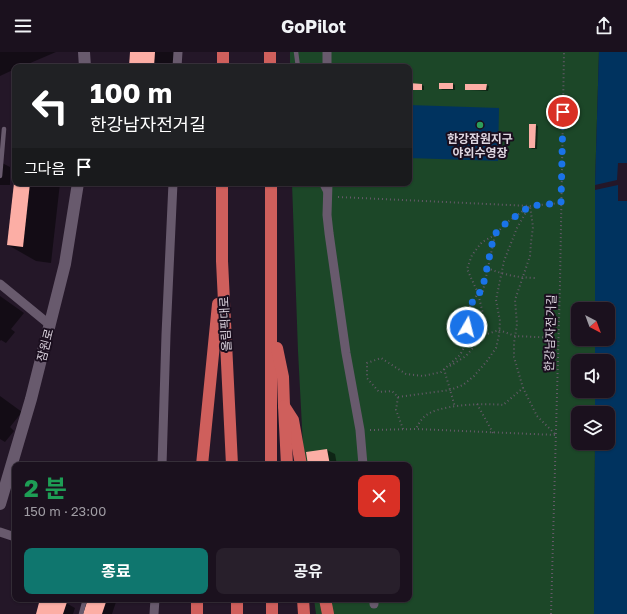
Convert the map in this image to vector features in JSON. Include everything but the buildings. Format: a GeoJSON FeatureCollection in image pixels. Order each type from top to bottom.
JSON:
{"type":"FeatureCollection","features":[{"type":"Feature","properties":{"kind":"highway"},"geometry":{"type":"LineString","coordinates":[[223,52],[223,64]]}},
{"type":"Feature","properties":{"kind":"highway"},"geometry":{"type":"LineString","coordinates":[[270,52],[270,64]]}},
{"type":"Feature","properties":{"kind":"highway","name":"올림픽대로"},"geometry":{"type":"LineString","coordinates":[[222,186],[222,261],[232,462]]}},
{"type":"Feature","properties":{"kind":"highway"},"geometry":{"type":"LineString","coordinates":[[271,186],[272,462]]}},
{"type":"Feature","properties":{"kind":"highway"},"geometry":{"type":"LineString","coordinates":[[202,462],[222,261]]}},
{"type":"Feature","properties":{"kind":"highway"},"geometry":{"type":"LineString","coordinates":[[272,322],[283,377],[287,462]]}},
{"type":"Feature","properties":{"kind":"highway"},"geometry":{"type":"LineString","coordinates":[[284,406],[293,420],[300,462]]}},
{"type":"Feature","properties":{"kind":"highway"},"geometry":{"type":"LineString","coordinates":[[197,602],[197,614]]}},
{"type":"Feature","properties":{"kind":"highway"},"geometry":{"type":"LineString","coordinates":[[237,602],[237,614]]}},
{"type":"Feature","properties":{"kind":"highway"},"geometry":{"type":"LineString","coordinates":[[272,602],[272,614]]}},
{"type":"Feature","properties":{"kind":"highway"},"geometry":{"type":"LineString","coordinates":[[303,602],[304,614]]}},
{"type":"Feature","properties":{"kind":"highway"},"geometry":{"type":"LineString","coordinates":[[326,602],[328,614]]}},
{"type":"Feature","properties":{"kind":"main road"},"geometry":{"type":"LineString","coordinates":[[84,52],[84,64]]}},
{"type":"Feature","properties":{"kind":"main road","name":"잠원로"},"geometry":{"type":"LineString","coordinates":[[12,462],[31,399],[65,264],[78,186]]}},
{"type":"Feature","properties":{"kind":"main road","name":"잠원로"},"geometry":{"type":"LineString","coordinates":[[0,504],[12,463]]}},
{"type":"Feature","properties":{"kind":"street"},"geometry":{"type":"LineString","coordinates":[[177,64],[178,52]]}},
{"type":"Feature","properties":{"kind":"street"},"geometry":{"type":"LineString","coordinates":[[327,52],[327,64]]}},
{"type":"Feature","properties":{"kind":"street"},"geometry":{"type":"LineString","coordinates":[[162,462],[173,186]]}},
{"type":"Feature","properties":{"kind":"street"},"geometry":{"type":"LineString","coordinates":[[328,186],[327,215],[345,345],[360,430],[363,462]]}},
{"type":"Feature","properties":{"kind":"street"},"geometry":{"type":"LineString","coordinates":[[0,284],[50,325]]}},
{"type":"Feature","properties":{"kind":"street"},"geometry":{"type":"LineString","coordinates":[[0,532],[12,537]]}},
{"type":"Feature","properties":{"kind":"street"},"geometry":{"type":"LineString","coordinates":[[154,614],[155,602]]}},
{"type":"Feature","properties":{"kind":"lane"},"geometry":{"type":"LineString","coordinates":[[296,52],[298,64]]}},
{"type":"Feature","properties":{"kind":"lane"},"geometry":{"type":"LineString","coordinates":[[0,176],[1,144],[4,129]]}},
{"type":"Feature","properties":{"kind":"lane"},"geometry":{"type":"LineString","coordinates":[[323,186],[328,196]]}},
{"type":"Feature","properties":{"kind":"lane"},"geometry":{"type":"LineString","coordinates":[[81,614],[84,602]]}},
{"type":"Feature","properties":{"kind":"path","name":"한강남자전거길"},"geometry":{"type":"LineString","coordinates":[[551,614],[559,338],[564,52]]}},
{"type":"Feature","properties":{"kind":"path"},"geometry":{"type":"LineString","coordinates":[[328,196],[530,206],[561,203]]}},
{"type":"Feature","properties":{"kind":"path"},"geometry":{"type":"LineString","coordinates":[[398,397],[392,391],[379,392],[367,378],[367,363],[381,358],[406,374],[423,376],[441,372],[466,356],[477,343],[483,314],[478,293],[468,268],[472,255],[482,242],[494,235],[506,223],[530,206]]}},
{"type":"Feature","properties":{"kind":"path"},"geometry":{"type":"LineString","coordinates":[[398,397],[450,390],[463,385],[487,362],[496,348],[500,321],[496,300],[504,261],[517,228],[530,206]]}},
{"type":"Feature","properties":{"kind":"path"},"geometry":{"type":"LineString","coordinates":[[530,206],[533,227],[530,242],[530,256],[515,300],[517,324],[514,357],[524,388],[537,416],[556,435]]}},
{"type":"Feature","properties":{"kind":"path"},"geometry":{"type":"LineString","coordinates":[[444,369],[460,355],[467,342],[469,308],[478,293],[482,291],[494,235]]}},
{"type":"Feature","properties":{"kind":"path"},"geometry":{"type":"LineString","coordinates":[[487,268],[501,274],[523,278],[537,278]]}},
{"type":"Feature","properties":{"kind":"path"},"geometry":{"type":"LineString","coordinates":[[480,333],[487,334],[499,330],[515,336],[559,338]]}},
{"type":"Feature","properties":{"kind":"path"},"geometry":{"type":"LineString","coordinates":[[444,369],[455,407]]}},
{"type":"Feature","properties":{"kind":"path"},"geometry":{"type":"LineString","coordinates":[[416,429],[423,418],[432,411],[465,404],[503,405],[524,388]]}},
{"type":"Feature","properties":{"kind":"path"},"geometry":{"type":"LineString","coordinates":[[398,397],[396,410],[404,429]]}},
{"type":"Feature","properties":{"kind":"path"},"geometry":{"type":"LineString","coordinates":[[477,404],[493,433]]}},
{"type":"Feature","properties":{"kind":"path"},"geometry":{"type":"LineString","coordinates":[[360,430],[416,429],[556,435]]}},
{"type":"Feature","properties":{"kind":"green space"},"geometry":{"type":"Polygon","coordinates":[[[290,52],[599,52],[595,185],[595,302],[571,302],[571,346],[595,346],[595,354],[571,354],[571,398],[595,398],[595,406],[571,406],[571,450],[595,450],[594,614],[316,614],[314,602],[412,602],[412,462],[304,462],[292,186],[412,186],[412,64],[290,64],[290,52]]]}},
{"type":"Feature","properties":{"kind":"water"},"geometry":{"type":"Polygon","coordinates":[[[599,52],[627,52],[627,614],[594,614],[595,450],[615,450],[615,406],[595,406],[595,398],[615,398],[615,354],[595,354],[595,346],[615,346],[615,302],[595,302],[595,185],[599,52]]]}},
{"type":"Feature","properties":{"kind":"water"},"geometry":{"type":"Polygon","coordinates":[[[412,105],[499,108],[498,161],[412,158],[412,105]]]}},
{"type":"Feature","properties":{"kind":"pier"},"geometry":{"type":"Polygon","coordinates":[[[618,163],[627,163],[627,201],[618,201],[618,185],[595,190],[595,185],[617,180],[618,163]]]}},
{"type":"Feature","properties":{"kind":"place","name":"한강잠원지구 야외수영장"},"geometry":{"type":"Point","coordinates":[480,125]}},
{"type":"Feature","properties":{"kind":"route"},"geometry":{"type":"LineString","coordinates":[[467,327],[469,308],[478,293],[482,291],[494,235],[506,223],[530,206],[561,203],[563,112]]}}]}
